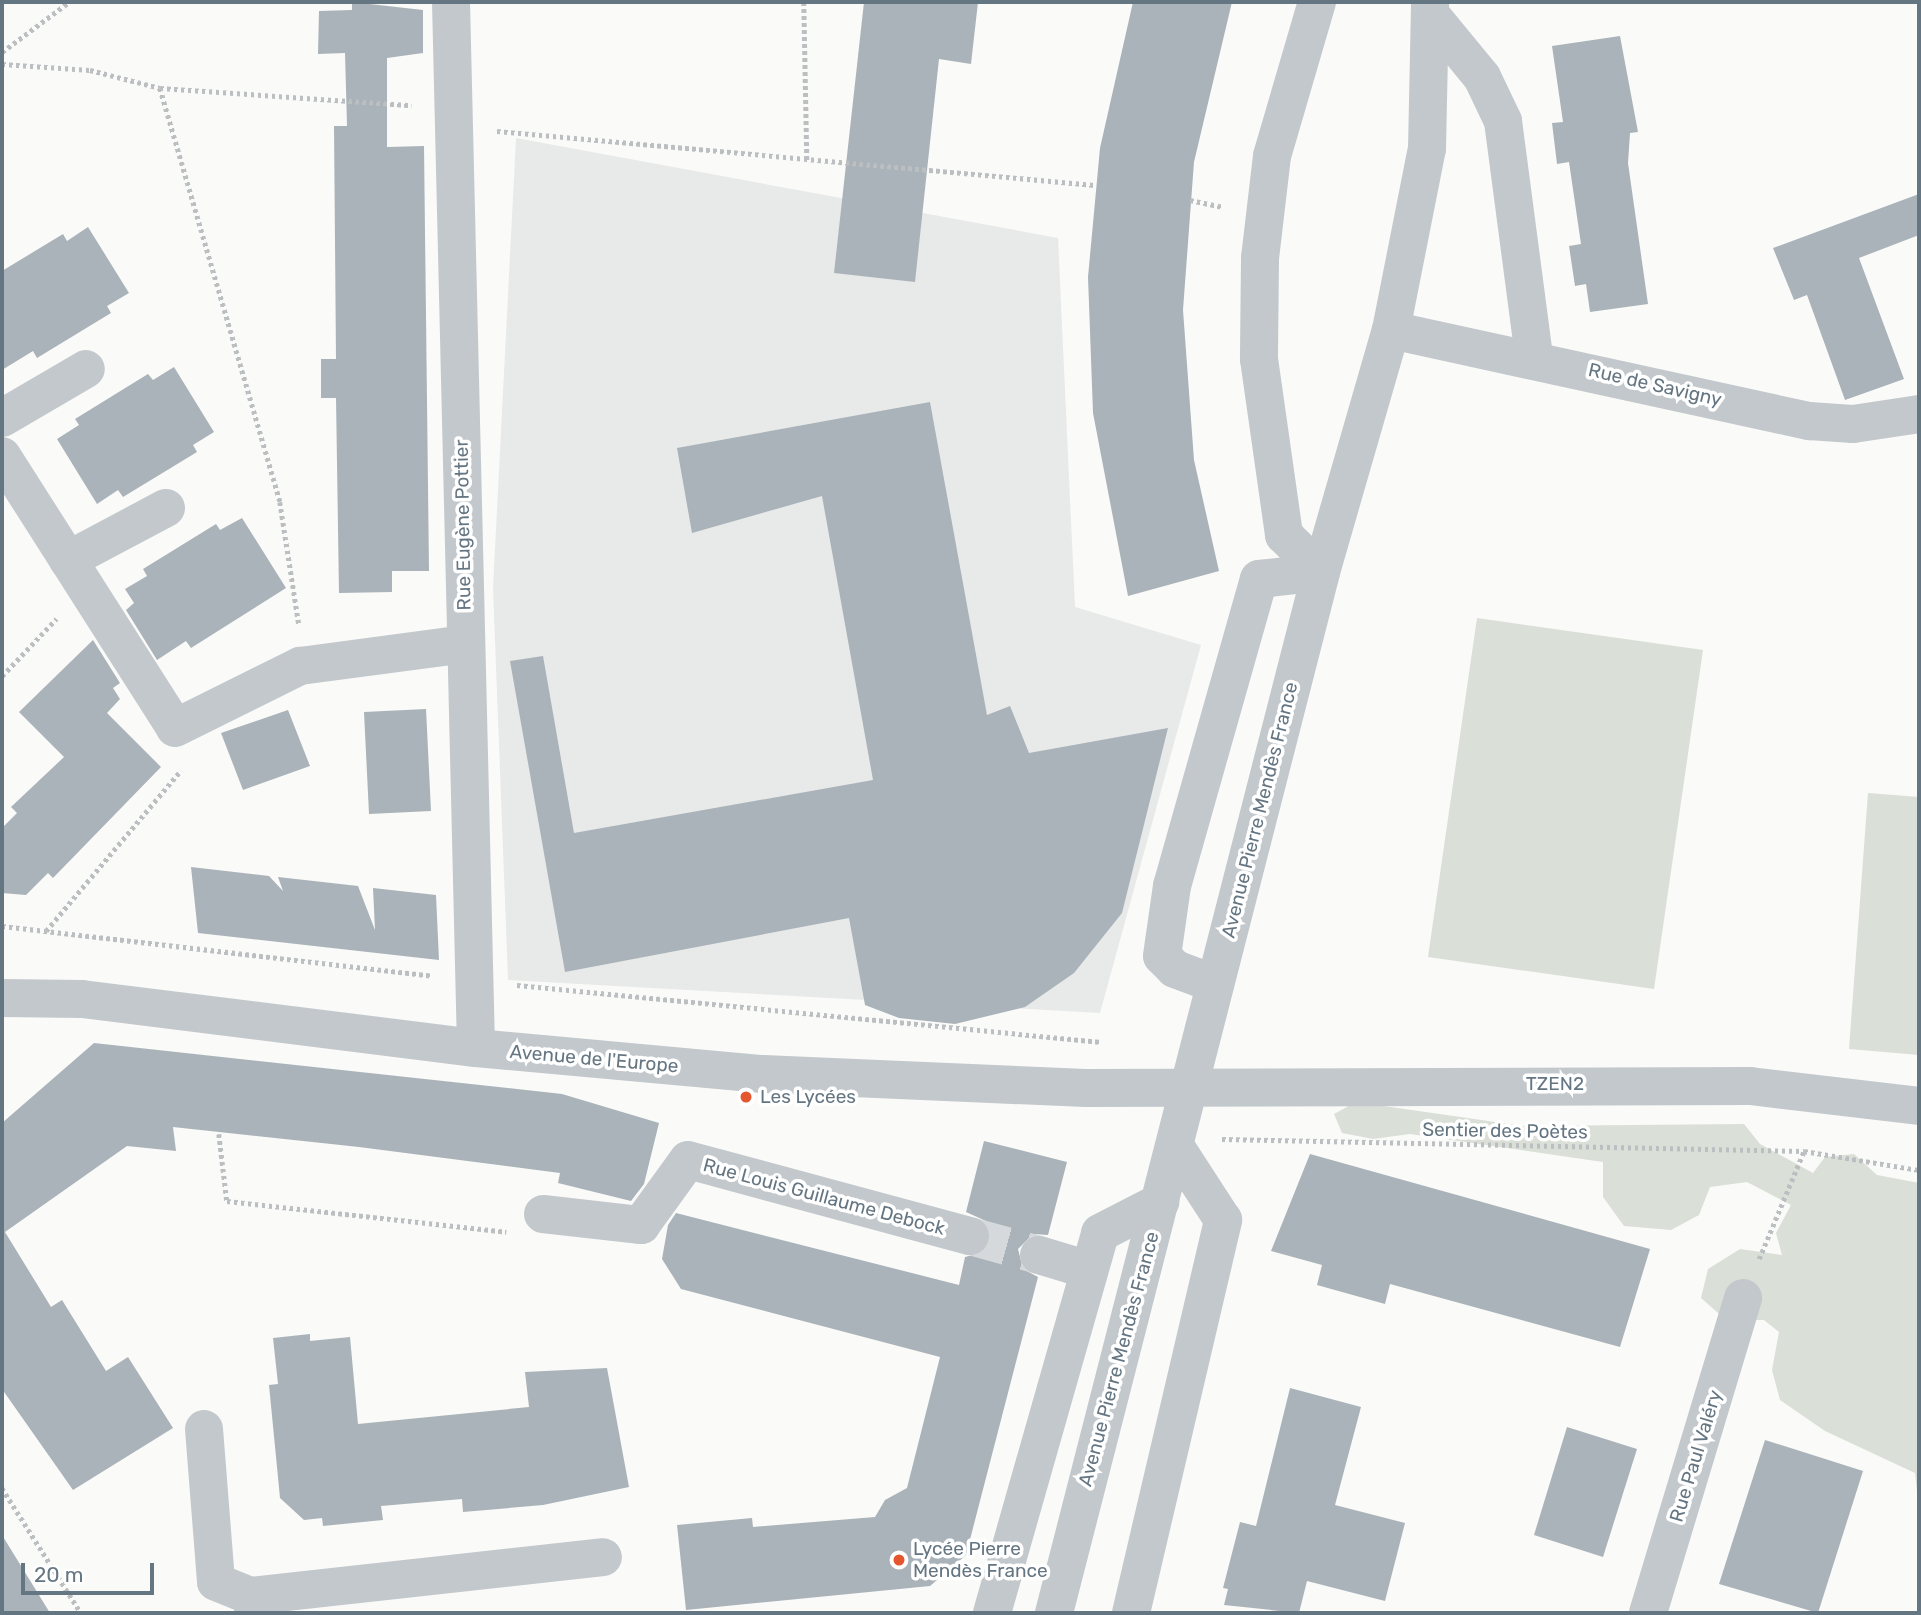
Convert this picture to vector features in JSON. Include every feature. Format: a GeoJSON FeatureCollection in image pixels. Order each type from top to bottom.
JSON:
{"type":"FeatureCollection","features":[{"type":"Feature","properties":{"kind":"street","name":"Rue Eugène Pottier"},"geometry":{"type":"LineString","coordinates":[[451,2],[472,981],[476,1048]]}},
{"type":"Feature","properties":{"kind":"street"},"geometry":{"type":"LineString","coordinates":[[1317,2],[1272,156],[1260,258],[1259,359],[1284,535],[1321,572]]}},
{"type":"Feature","properties":{"kind":"street"},"geometry":{"type":"LineString","coordinates":[[1431,9],[1482,77],[1503,121],[1534,357]]}},
{"type":"Feature","properties":{"kind":"street","name":"Avenue Pierre Mendès France"},"geometry":{"type":"LineString","coordinates":[[1054,1613],[1175,1146],[1207,1087],[1215,984],[1321,572],[1391,330],[1427,149],[1431,9]]}},
{"type":"Feature","properties":{"kind":"street","name":"Rue de Savigny"},"geometry":{"type":"LineString","coordinates":[[1391,330],[1534,357],[1809,421],[1853,424],[1919,414]]}},
{"type":"Feature","properties":{"kind":"street"},"geometry":{"type":"LineString","coordinates":[[2,418],[86,369]]}},
{"type":"Feature","properties":{"kind":"street"},"geometry":{"type":"LineString","coordinates":[[2,459],[175,728],[300,666],[465,644]]}},
{"type":"Feature","properties":{"kind":"street"},"geometry":{"type":"LineString","coordinates":[[77,574],[166,508]]}},
{"type":"Feature","properties":{"kind":"street"},"geometry":{"type":"LineString","coordinates":[[1215,984],[1175,969],[1162,956],[1172,886],[1259,579],[1321,572]]}},
{"type":"Feature","properties":{"kind":"street","name":"Avenue de l'Europe"},"geometry":{"type":"LineString","coordinates":[[2,998],[82,999],[476,1048],[763,1073],[1207,1087]]}},
{"type":"Feature","properties":{"kind":"street","name":"TZEN2"},"geometry":{"type":"LineString","coordinates":[[1207,1087],[1750,1086],[1919,1106]]}},
{"type":"Feature","properties":{"kind":"street"},"geometry":{"type":"LineString","coordinates":[[1131,1613],[1223,1220],[1175,1146]]}},
{"type":"Feature","properties":{"kind":"street","name":"Rue Louis Guillaume Debock"},"geometry":{"type":"LineString","coordinates":[[543,1214],[641,1225],[688,1160],[970,1236]]}},
{"type":"Feature","properties":{"kind":"street"},"geometry":{"type":"LineString","coordinates":[[992,1613],[1100,1233],[1160,1202]]}},
{"type":"Feature","properties":{"kind":"street"},"geometry":{"type":"LineString","coordinates":[[1039,1255],[1090,1270]]}},
{"type":"Feature","properties":{"kind":"street","name":"Rue Paul Valéry"},"geometry":{"type":"LineString","coordinates":[[1648,1613],[1743,1298]]}},
{"type":"Feature","properties":{"kind":"street"},"geometry":{"type":"LineString","coordinates":[[204,1429],[216,1582],[252,1605],[603,1557]]}},
{"type":"Feature","properties":{"kind":"path"},"geometry":{"type":"LineString","coordinates":[[2,52],[69,2]]}},
{"type":"Feature","properties":{"kind":"path"},"geometry":{"type":"LineString","coordinates":[[804,2],[807,160]]}},
{"type":"Feature","properties":{"kind":"path"},"geometry":{"type":"LineString","coordinates":[[2,64],[90,71],[160,88],[454,116],[807,160],[1096,185]]}},
{"type":"Feature","properties":{"kind":"path"},"geometry":{"type":"LineString","coordinates":[[160,88],[280,502],[298,598],[300,666]]}},
{"type":"Feature","properties":{"kind":"path"},"geometry":{"type":"LineString","coordinates":[[2,676],[77,574]]}},
{"type":"Feature","properties":{"kind":"path"},"geometry":{"type":"LineString","coordinates":[[46,931],[182,775],[175,728]]}},
{"type":"Feature","properties":{"kind":"path"},"geometry":{"type":"LineString","coordinates":[[2,926],[472,981],[1116,1044]]}},
{"type":"Feature","properties":{"kind":"path","name":"Sentier des Poètes"},"geometry":{"type":"LineString","coordinates":[[1207,1087],[1211,1139],[1804,1151],[1919,1170]]}},
{"type":"Feature","properties":{"kind":"path"},"geometry":{"type":"LineString","coordinates":[[219,1134],[226,1201],[507,1232],[543,1214]]}},
{"type":"Feature","properties":{"kind":"path"},"geometry":{"type":"LineString","coordinates":[[1743,1298],[1804,1151]]}},
{"type":"Feature","properties":{"kind":"path"},"geometry":{"type":"LineString","coordinates":[[2,1488],[81,1613]]}},
{"type":"Feature","properties":{"kind":"shaded area"},"geometry":{"type":"Polygon","coordinates":[[[516,138],[1058,238],[1075,607],[1201,645],[1100,1013],[508,980],[493,588],[516,138]]]}},
{"type":"Feature","properties":{"kind":"shaded area"},"geometry":{"type":"Polygon","coordinates":[[[1477,618],[1703,650],[1654,989],[1428,957],[1477,618]]]}},
{"type":"Feature","properties":{"kind":"shaded area"},"geometry":{"type":"Polygon","coordinates":[[[1868,793],[1919,797],[1919,1055],[1849,1049],[1868,793]]]}},
{"type":"Feature","properties":{"kind":"shaded area"},"geometry":{"type":"Polygon","coordinates":[[[1356,1102],[1523,1126],[1744,1124],[1760,1144],[1813,1173],[1825,1157],[1854,1154],[1877,1175],[1919,1183],[1919,1510],[1915,1473],[1825,1431],[1780,1400],[1772,1370],[1779,1332],[1764,1320],[1726,1320],[1701,1298],[1708,1269],[1740,1249],[1782,1255],[1776,1233],[1791,1205],[1747,1182],[1710,1187],[1699,1215],[1671,1230],[1624,1226],[1603,1197],[1603,1162],[1410,1134],[1373,1139],[1342,1133],[1334,1114],[1356,1102]]]}},
{"type":"Feature","properties":{"kind":"building"},"geometry":{"type":"Polygon","coordinates":[[[352,2],[423,10],[423,53],[387,58],[387,147],[424,146],[429,571],[392,571],[392,592],[339,593],[336,398],[321,398],[321,359],[336,359],[334,126],[347,126],[345,53],[318,54],[319,11],[352,10],[352,2]]]}},
{"type":"Feature","properties":{"kind":"building"},"geometry":{"type":"Polygon","coordinates":[[[864,2],[978,2],[971,64],[939,59],[915,282],[834,273],[864,2]]]}},
{"type":"Feature","properties":{"kind":"building"},"geometry":{"type":"Polygon","coordinates":[[[1133,2],[1232,2],[1194,162],[1183,310],[1194,460],[1219,571],[1128,596],[1093,413],[1088,277],[1100,148],[1133,2]]]}},
{"type":"Feature","properties":{"kind":"building"},"geometry":{"type":"Polygon","coordinates":[[[1620,36],[1638,132],[1630,133],[1628,163],[1648,304],[1590,312],[1586,284],[1575,286],[1569,246],[1581,244],[1569,162],[1557,164],[1552,123],[1563,122],[1552,46],[1620,36]]]}},
{"type":"Feature","properties":{"kind":"building"},"geometry":{"type":"Polygon","coordinates":[[[1919,194],[1919,235],[1859,258],[1904,379],[1845,400],[1807,295],[1794,300],[1773,248],[1919,194]]]}},
{"type":"Feature","properties":{"kind":"building"},"geometry":{"type":"Polygon","coordinates":[[[88,227],[129,293],[107,306],[111,313],[37,358],[33,351],[2,370],[2,271],[63,234],[67,241],[88,227]]]}},
{"type":"Feature","properties":{"kind":"building"},"geometry":{"type":"Polygon","coordinates":[[[174,367],[214,432],[193,445],[197,452],[123,497],[118,490],[97,504],[57,439],[79,425],[75,419],[148,374],[153,380],[174,367]]]}},
{"type":"Feature","properties":{"kind":"building"},"geometry":{"type":"Polygon","coordinates":[[[930,402],[987,715],[1010,706],[1029,753],[1168,728],[1122,913],[1074,973],[1025,1007],[955,1024],[899,1018],[865,1005],[849,918],[565,972],[510,661],[543,656],[574,833],[873,780],[822,496],[692,533],[677,448],[930,402]]]}},
{"type":"Feature","properties":{"kind":"building"},"geometry":{"type":"Polygon","coordinates":[[[242,518],[286,588],[191,648],[186,641],[157,660],[126,610],[134,603],[125,589],[147,576],[143,569],[216,524],[220,530],[242,518]]]}},
{"type":"Feature","properties":{"kind":"building"},"geometry":{"type":"Polygon","coordinates":[[[93,640],[120,683],[113,688],[120,699],[107,713],[161,767],[53,878],[48,873],[26,895],[2,893],[2,828],[17,813],[11,807],[64,757],[19,712],[93,640]]]}},
{"type":"Feature","properties":{"kind":"building"},"geometry":{"type":"Polygon","coordinates":[[[426,709],[431,811],[369,814],[364,712],[426,709]]]}},
{"type":"Feature","properties":{"kind":"building"},"geometry":{"type":"Polygon","coordinates":[[[288,710],[310,766],[243,790],[221,733],[288,710]]]}},
{"type":"Feature","properties":{"kind":"building"},"geometry":{"type":"Polygon","coordinates":[[[191,867],[269,876],[283,891],[278,877],[358,886],[375,930],[373,888],[436,895],[439,960],[198,933],[191,867]]]}},
{"type":"Feature","properties":{"kind":"building"},"geometry":{"type":"Polygon","coordinates":[[[94,1043],[562,1094],[659,1123],[644,1184],[631,1201],[558,1183],[560,1173],[359,1147],[173,1127],[176,1151],[127,1146],[5,1232],[51,1307],[62,1300],[106,1371],[128,1357],[173,1428],[73,1490],[2,1389],[2,1123],[94,1043]]]}},
{"type":"Feature","properties":{"kind":"building"},"geometry":{"type":"Polygon","coordinates":[[[984,1141],[1067,1162],[1048,1235],[1033,1234],[1018,1249],[1023,1269],[1038,1277],[966,1555],[930,1586],[686,1610],[677,1525],[752,1518],[753,1527],[875,1517],[885,1500],[907,1488],[940,1357],[681,1289],[662,1259],[668,1225],[676,1213],[959,1285],[965,1257],[985,1252],[991,1241],[986,1221],[966,1212],[984,1141]]]}},
{"type":"Feature","properties":{"kind":"building"},"geometry":{"type":"Polygon","coordinates":[[[1310,1154],[1650,1249],[1620,1347],[1390,1284],[1385,1304],[1317,1285],[1322,1265],[1271,1251],[1310,1154]]]}},
{"type":"Feature","properties":{"kind":"building"},"geometry":{"type":"Polygon","coordinates":[[[310,1334],[310,1341],[350,1337],[358,1424],[529,1407],[525,1372],[607,1368],[629,1487],[543,1505],[463,1512],[462,1499],[381,1506],[383,1520],[323,1526],[322,1518],[304,1520],[280,1498],[269,1385],[278,1384],[273,1338],[310,1334]]]}},
{"type":"Feature","properties":{"kind":"building"},"geometry":{"type":"Polygon","coordinates":[[[1290,1388],[1361,1407],[1335,1505],[1405,1523],[1385,1601],[1307,1581],[1299,1613],[1224,1605],[1228,1589],[1223,1588],[1240,1522],[1256,1526],[1290,1388]]]}},
{"type":"Feature","properties":{"kind":"building"},"geometry":{"type":"Polygon","coordinates":[[[1567,1427],[1637,1449],[1603,1557],[1534,1535],[1567,1427]]]}},
{"type":"Feature","properties":{"kind":"building"},"geometry":{"type":"Polygon","coordinates":[[[1765,1440],[1863,1471],[1818,1613],[1719,1584],[1765,1440]]]}},
{"type":"Feature","properties":{"kind":"building"},"geometry":{"type":"Polygon","coordinates":[[[2,1535],[50,1613],[2,1613],[2,1535]]]}},
{"type":"Feature","properties":{"kind":"tunnel"},"geometry":{"type":"LineString","coordinates":[[970,1236],[1039,1255]]}},
{"type":"Feature","properties":{"kind":"place","name":"Les Lycées"},"geometry":{"type":"Point","coordinates":[746,1097]}},
{"type":"Feature","properties":{"kind":"place","name":"Lycée Pierre Mendès France"},"geometry":{"type":"Point","coordinates":[899,1560]}}]}
